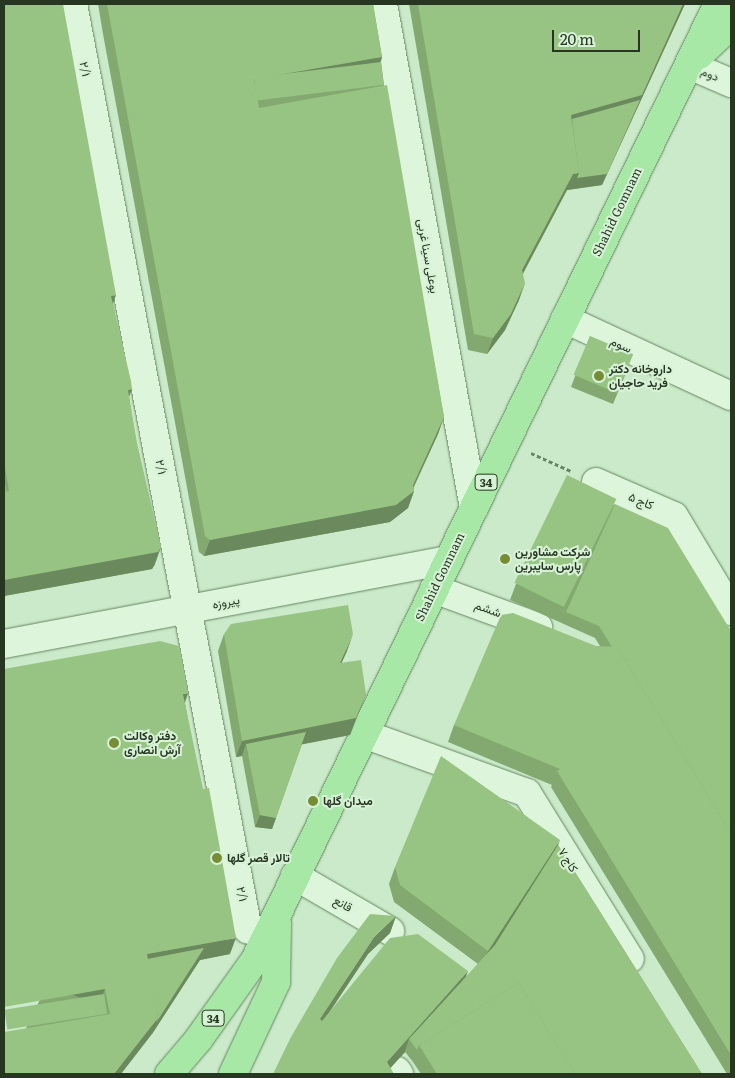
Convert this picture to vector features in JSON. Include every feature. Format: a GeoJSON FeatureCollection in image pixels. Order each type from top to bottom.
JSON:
{"type":"FeatureCollection","features":[{"type":"Feature","properties":{"kind":"main road","name":"Shahid Gomnam"},"geometry":{"type":"LineString","coordinates":[[169,1074],[198,1040],[254,960],[718,4]]}},
{"type":"Feature","properties":{"kind":"main road","name":"Shahid Gomnam"},"geometry":{"type":"LineString","coordinates":[[689,65],[731,25]]}},
{"type":"Feature","properties":{"kind":"main road"},"geometry":{"type":"LineString","coordinates":[[233,1074],[276,982],[277,914]]}},
{"type":"Feature","properties":{"kind":"main road","name":"34"},"geometry":{"type":"LineString","coordinates":[[181,1074],[198,1040]]}},
{"type":"Feature","properties":{"kind":"street","name":"۲/۱"},"geometry":{"type":"LineString","coordinates":[[73,4],[248,930]]}},
{"type":"Feature","properties":{"kind":"street","name":"بوعلی سینا غربی"},"geometry":{"type":"LineString","coordinates":[[383,4],[474,508]]}},
{"type":"Feature","properties":{"kind":"street","name":"دوم"},"geometry":{"type":"LineString","coordinates":[[689,65],[731,83]]}},
{"type":"Feature","properties":{"kind":"street","name":"سوم"},"geometry":{"type":"LineString","coordinates":[[565,319],[731,396]]}},
{"type":"Feature","properties":{"kind":"street","name":"کاج ۵"},"geometry":{"type":"LineString","coordinates":[[596,482],[674,516],[731,611]]}},
{"type":"Feature","properties":{"kind":"street","name":"پیروزه"},"geometry":{"type":"LineString","coordinates":[[4,644],[448,560]]}},
{"type":"Feature","properties":{"kind":"street","name":"ششم"},"geometry":{"type":"LineString","coordinates":[[434,589],[562,636]]}},
{"type":"Feature","properties":{"kind":"street","name":"کاج ۷"},"geometry":{"type":"LineString","coordinates":[[364,734],[527,794],[645,983]]}},
{"type":"Feature","properties":{"kind":"street","name":"قانع"},"geometry":{"type":"LineString","coordinates":[[295,876],[390,931]]}},
{"type":"Feature","properties":{"kind":"path"},"geometry":{"type":"LineString","coordinates":[[506,442],[596,482]]}},
{"type":"Feature","properties":{"kind":"building"},"geometry":{"type":"Polygon","coordinates":[[[4,4],[63,4],[116,295],[111,296],[131,381],[132,389],[128,390],[137,443],[161,547],[158,552],[4,580],[4,492],[9,491],[4,468],[4,4]]]}},
{"type":"Feature","properties":{"kind":"building"},"geometry":{"type":"Polygon","coordinates":[[[107,4],[373,4],[382,57],[254,79],[259,108],[387,85],[444,417],[413,485],[414,491],[396,505],[210,540],[205,536],[107,4]]]}},
{"type":"Feature","properties":{"kind":"building"},"geometry":{"type":"Polygon","coordinates":[[[418,4],[683,4],[642,95],[571,115],[579,173],[573,174],[522,270],[525,283],[511,314],[493,338],[474,334],[418,4]]]}},
{"type":"Feature","properties":{"kind":"building"},"geometry":{"type":"Polygon","coordinates":[[[381,62],[384,85],[257,100],[254,78],[381,62]]]}},
{"type":"Feature","properties":{"kind":"building"},"geometry":{"type":"Polygon","coordinates":[[[640,100],[607,174],[577,178],[579,173],[572,119],[640,100]]]}},
{"type":"Feature","properties":{"kind":"building","name":"داروخانه دکتر فرید حاجیان"},"geometry":{"type":"Polygon","coordinates":[[[590,336],[633,354],[617,393],[574,375],[590,336]]]}},
{"type":"Feature","properties":{"kind":"building"},"geometry":{"type":"Polygon","coordinates":[[[567,475],[616,499],[564,607],[514,583],[567,475]]]}},
{"type":"Feature","properties":{"kind":"building"},"geometry":{"type":"Polygon","coordinates":[[[615,504],[668,528],[731,631],[731,833],[617,647],[612,647],[599,626],[566,612],[615,504]]]}},
{"type":"Feature","properties":{"kind":"building"},"geometry":{"type":"Polygon","coordinates":[[[348,605],[353,634],[340,663],[361,660],[366,694],[356,718],[242,741],[224,634],[231,624],[348,605]]]}},
{"type":"Feature","properties":{"kind":"building"},"geometry":{"type":"Polygon","coordinates":[[[513,613],[596,646],[617,647],[731,833],[731,1055],[557,771],[560,769],[454,725],[501,615],[513,613]]]}},
{"type":"Feature","properties":{"kind":"building"},"geometry":{"type":"Polygon","coordinates":[[[160,641],[179,646],[188,693],[183,694],[203,789],[209,788],[236,938],[147,954],[158,1018],[114,1074],[4,1074],[4,1032],[110,1014],[105,989],[4,1007],[4,669],[160,641]]]}},
{"type":"Feature","properties":{"kind":"building"},"geometry":{"type":"Polygon","coordinates":[[[306,732],[276,818],[260,815],[246,744],[306,732]]]}},
{"type":"Feature","properties":{"kind":"building"},"geometry":{"type":"Polygon","coordinates":[[[441,756],[560,840],[488,951],[400,885],[395,867],[441,756]]]}},
{"type":"Feature","properties":{"kind":"building"},"geometry":{"type":"Polygon","coordinates":[[[558,845],[702,1074],[575,1074],[519,983],[419,1045],[417,1050],[409,1039],[495,945],[558,845]]]}},
{"type":"Feature","properties":{"kind":"building"},"geometry":{"type":"Polygon","coordinates":[[[370,914],[396,916],[374,937],[320,1019],[322,1021],[390,938],[418,934],[468,971],[387,1062],[394,1074],[273,1074],[291,1037],[337,958],[370,914]]]}},
{"type":"Feature","properties":{"kind":"building"},"geometry":{"type":"Polygon","coordinates":[[[204,948],[156,1023],[158,1018],[147,959],[204,948]]]}},
{"type":"Feature","properties":{"kind":"building"},"geometry":{"type":"Polygon","coordinates":[[[519,983],[575,1074],[437,1074],[419,1045],[519,983]]]}},
{"type":"Feature","properties":{"kind":"building"},"geometry":{"type":"Polygon","coordinates":[[[104,994],[107,1014],[7,1030],[4,1010],[104,994]]]}},
{"type":"Feature","properties":{"kind":"place","name":"داروخانه دکتر فرید حاجیان"},"geometry":{"type":"Point","coordinates":[599,376]}},
{"type":"Feature","properties":{"kind":"place","name":"شرکت مشاورین پارس سایبرین"},"geometry":{"type":"Point","coordinates":[505,559]}},
{"type":"Feature","properties":{"kind":"place","name":"دفتر وکالت آرش انصاری"},"geometry":{"type":"Point","coordinates":[114,743]}},
{"type":"Feature","properties":{"kind":"place","name":"میدان گلها"},"geometry":{"type":"Point","coordinates":[313,801]}},
{"type":"Feature","properties":{"kind":"place","name":"تالار قصر گلها"},"geometry":{"type":"Point","coordinates":[217,858]}}]}
